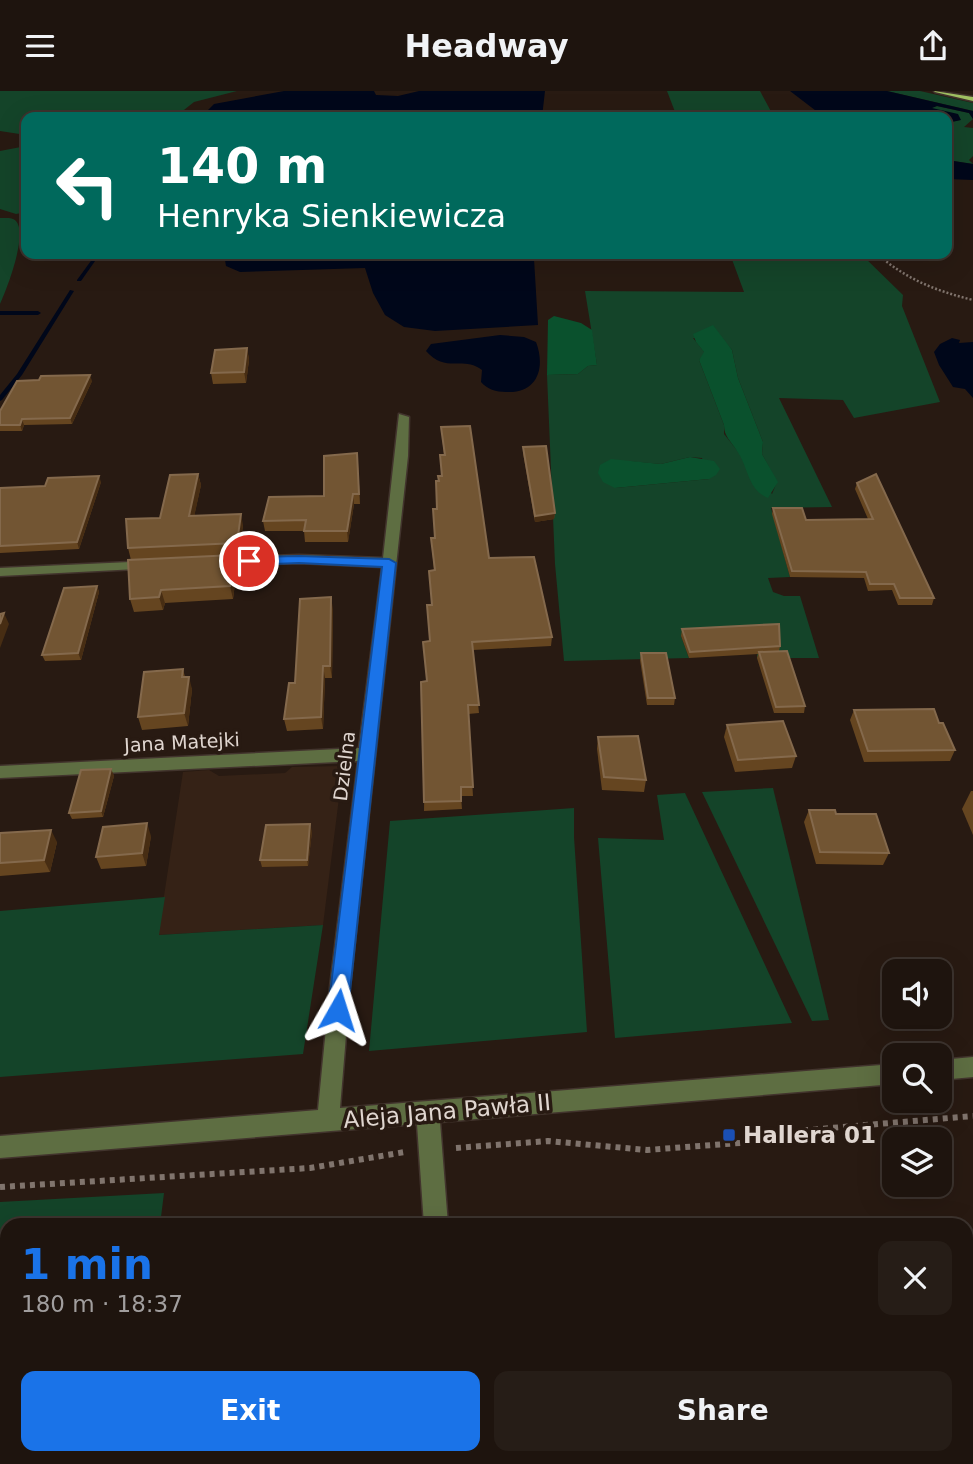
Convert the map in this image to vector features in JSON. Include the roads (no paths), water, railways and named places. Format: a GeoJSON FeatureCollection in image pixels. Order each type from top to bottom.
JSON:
{"type":"FeatureCollection","features":[{"type":"Feature","properties":{"kind":"main road"},"geometry":{"type":"LineString","coordinates":[[937,91],[973,99]]}},
{"type":"Feature","properties":{"kind":"main road"},"geometry":{"type":"LineString","coordinates":[[966,91],[973,93]]}},
{"type":"Feature","properties":{"kind":"street","name":"Dzielna"},"geometry":{"type":"LineString","coordinates":[[328,1121],[340,987],[402,456],[403,417]]}},
{"type":"Feature","properties":{"kind":"street"},"geometry":{"type":"LineString","coordinates":[[199,562],[299,559],[389,563]]}},
{"type":"Feature","properties":{"kind":"street"},"geometry":{"type":"LineString","coordinates":[[0,572],[172,564]]}},
{"type":"Feature","properties":{"kind":"street","name":"Jana Matejki"},"geometry":{"type":"LineString","coordinates":[[0,772],[367,754]]}},
{"type":"Feature","properties":{"kind":"street"},"geometry":{"type":"LineString","coordinates":[[952,1069],[973,1067]]}},
{"type":"Feature","properties":{"kind":"street","name":"Aleja Jana Pawła II"},"geometry":{"type":"LineString","coordinates":[[0,1147],[882,1075]]}},
{"type":"Feature","properties":{"kind":"street"},"geometry":{"type":"LineString","coordinates":[[428,1112],[435,1218]]}},
{"type":"Feature","properties":{"kind":"water"},"geometry":{"type":"Polygon","coordinates":[[[284,91],[374,91],[376,95],[398,96],[419,91],[545,91],[543,112],[206,112],[214,104],[284,91]]]}},
{"type":"Feature","properties":{"kind":"water"},"geometry":{"type":"Polygon","coordinates":[[[790,91],[887,91],[973,111],[973,119],[969,113],[937,106],[932,108],[949,112],[817,112],[790,91]]]}},
{"type":"Feature","properties":{"kind":"water"},"geometry":{"type":"Polygon","coordinates":[[[952,113],[958,114],[961,120],[952,122],[952,113]]]}},
{"type":"Feature","properties":{"kind":"water"},"geometry":{"type":"Polygon","coordinates":[[[952,161],[973,164],[973,180],[952,179],[952,161]]]}},
{"type":"Feature","properties":{"kind":"water"},"geometry":{"type":"Polygon","coordinates":[[[225,259],[534,259],[538,325],[435,331],[404,327],[385,315],[373,293],[365,268],[240,272],[226,266],[225,259]]]}},
{"type":"Feature","properties":{"kind":"water"},"geometry":{"type":"Polygon","coordinates":[[[500,335],[524,337],[536,342],[539,370],[532,384],[525,389],[506,392],[492,390],[481,382],[482,370],[468,364],[440,362],[426,351],[431,344],[500,335]]]}},
{"type":"Feature","properties":{"kind":"water"},"geometry":{"type":"Polygon","coordinates":[[[952,338],[960,340],[959,343],[973,342],[973,398],[965,389],[953,387],[934,352],[940,344],[952,338]]]}},
{"type":"Feature","properties":{"kind":"waterway"},"geometry":{"type":"LineString","coordinates":[[79,280],[94,259]]}},
{"type":"Feature","properties":{"kind":"waterway"},"geometry":{"type":"LineString","coordinates":[[0,399],[19,375],[72,291]]}},
{"type":"Feature","properties":{"kind":"waterway"},"geometry":{"type":"LineString","coordinates":[[0,313],[38,313]]}},
{"type":"Feature","properties":{"kind":"place","name":"Hallera 01"},"geometry":{"type":"Point","coordinates":[729,1135]}}]}
